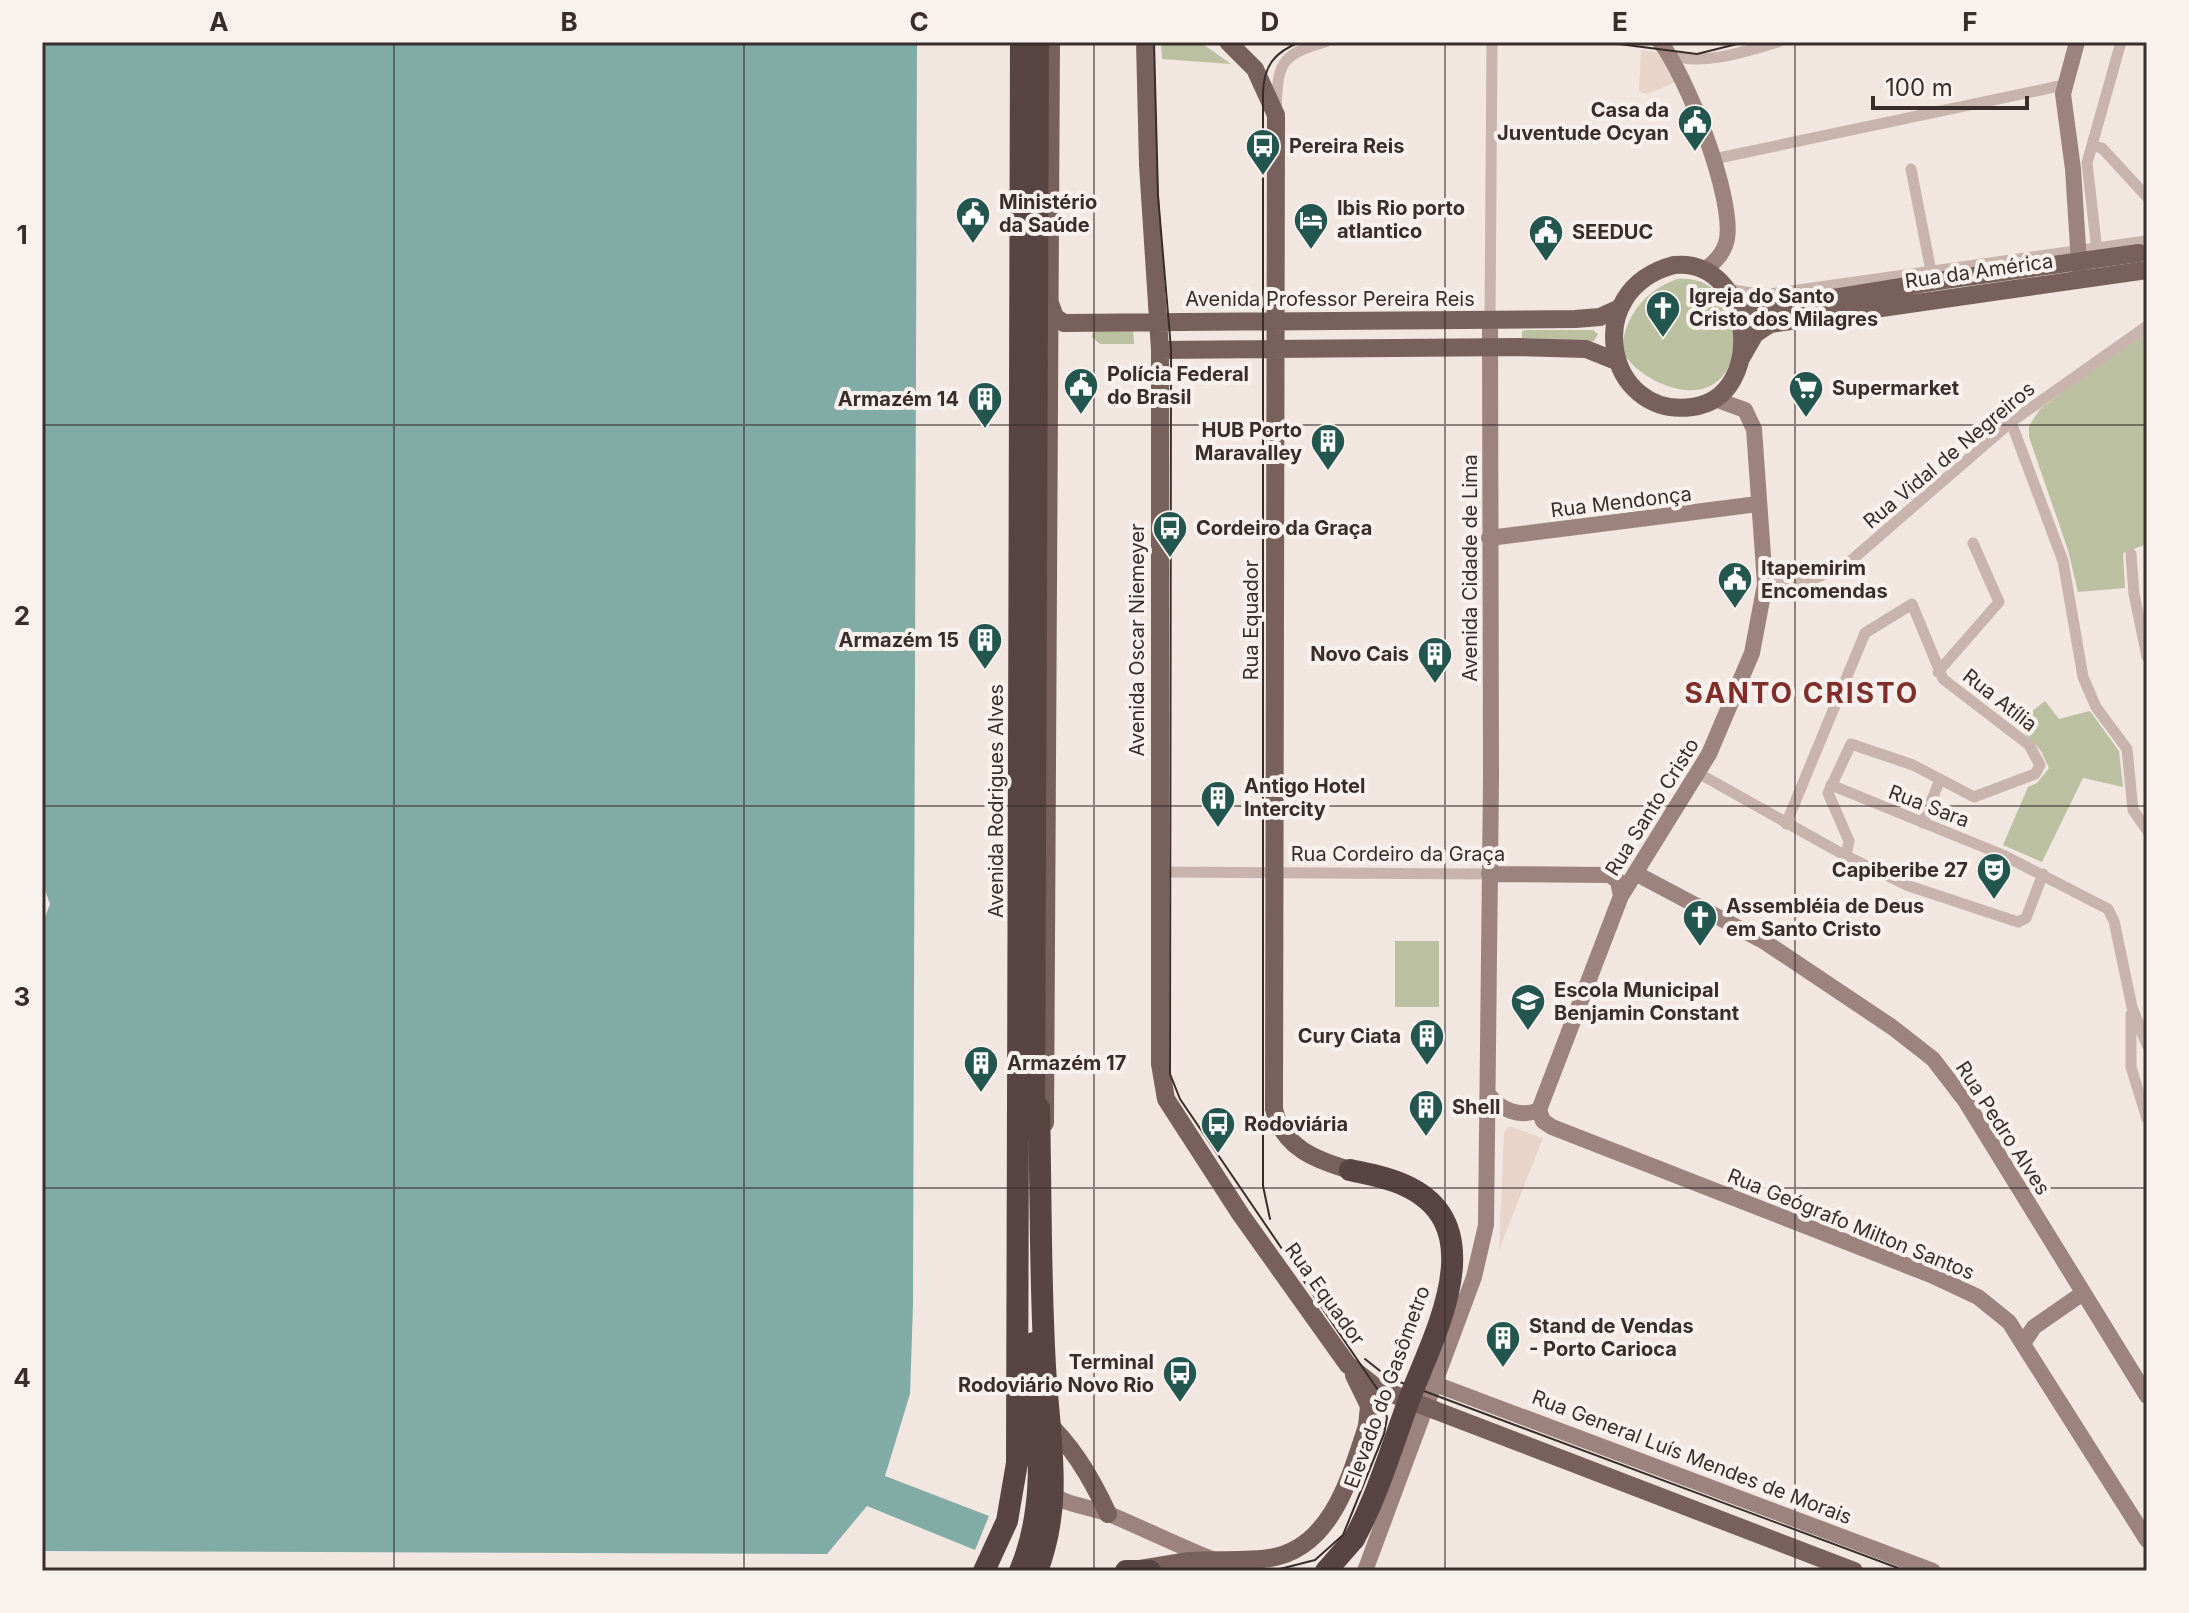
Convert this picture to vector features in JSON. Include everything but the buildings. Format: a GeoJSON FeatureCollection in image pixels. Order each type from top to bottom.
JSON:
{"type":"FeatureCollection","features":[{"type":"Feature","properties":{"kind":"highway","name":"Avenida Rodrigues Alves"},"geometry":{"type":"LineString","coordinates":[[988,1564],[1007,1521],[1017,1463],[1021,42]]}},
{"type":"Feature","properties":{"kind":"highway","name":"Avenida Rodrigues Alves"},"geometry":{"type":"LineString","coordinates":[[1026,1570],[1041,1486],[1034,1326],[1034,1028],[1047,42]]}},
{"type":"Feature","properties":{"kind":"highway"},"geometry":{"type":"LineString","coordinates":[[1026,1570],[1050,1532],[1055,1501],[1044,1364],[1039,1108],[1034,1028]]}},
{"type":"Feature","properties":{"kind":"highway","name":"Elevado do Gasômetro"},"geometry":{"type":"LineString","coordinates":[[1326,1571],[1354,1539],[1371,1501],[1438,1323],[1454,1262],[1448,1231],[1426,1200],[1395,1181],[1350,1170]]}},
{"type":"Feature","properties":{"kind":"main road","name":"Avenida Rodrigues Alves"},"geometry":{"type":"LineString","coordinates":[[1040,1453],[1039,1417],[1044,1404],[1050,303],[1047,42]]}},
{"type":"Feature","properties":{"kind":"main road","name":"Avenida Oscar Niemeyer"},"geometry":{"type":"LineString","coordinates":[[1145,42],[1148,165],[1160,350],[1159,872],[1162,1085],[1168,1102],[1241,1215]]}},
{"type":"Feature","properties":{"kind":"main road","name":"Rua Equador"},"geometry":{"type":"LineString","coordinates":[[1228,42],[1255,69],[1276,115],[1273,873],[1276,1115],[1285,1134],[1306,1154],[1350,1170]]}},
{"type":"Feature","properties":{"kind":"main road"},"geometry":{"type":"LineString","coordinates":[[1660,42],[1671,56],[1714,159],[1727,238],[1719,256],[1706,269]]}},
{"type":"Feature","properties":{"kind":"main road"},"geometry":{"type":"LineString","coordinates":[[2077,42],[2064,85],[2080,278]]}},
{"type":"Feature","properties":{"kind":"main road"},"geometry":{"type":"LineString","coordinates":[[1728,291],[1742,325],[1740,360],[1732,380],[1715,399],[1692,407],[1664,405],[1636,387],[1616,361],[1611,340],[1620,308],[1640,285],[1661,269],[1679,265],[1706,269],[1728,291],[1751,306],[1777,307],[1935,276],[2145,254]]}},
{"type":"Feature","properties":{"kind":"main road","name":"Rua da América"},"geometry":{"type":"LineString","coordinates":[[1740,360],[1755,334],[1770,324],[2102,275],[2145,254]]}},
{"type":"Feature","properties":{"kind":"main road","name":"Avenida Professor Pereira Reis"},"geometry":{"type":"LineString","coordinates":[[1050,303],[1055,317],[1064,323],[1490,321],[1591,318],[1620,308]]}},
{"type":"Feature","properties":{"kind":"main road","name":"Avenida Cidade de Lima"},"geometry":{"type":"LineString","coordinates":[[1365,1571],[1435,1384],[1483,1242],[1488,1094],[1490,321]]}},
{"type":"Feature","properties":{"kind":"main road"},"geometry":{"type":"LineString","coordinates":[[1160,350],[1586,349],[1616,361]]}},
{"type":"Feature","properties":{"kind":"main road","name":"Rua Santo Cristo"},"geometry":{"type":"LineString","coordinates":[[1539,1110],[1621,896],[1698,773],[1744,675],[1765,584],[1752,419],[1741,408],[1715,399]]}},
{"type":"Feature","properties":{"kind":"main road","name":"Rua Mendonça"},"geometry":{"type":"LineString","coordinates":[[1489,538],[1758,504]]}},
{"type":"Feature","properties":{"kind":"main road","name":"Rua Pedro Alves"},"geometry":{"type":"LineString","coordinates":[[1635,873],[1765,942],[1933,1059],[1979,1122],[2083,1293],[2142,1377],[2147,1396]]}},
{"type":"Feature","properties":{"kind":"main road","name":"Rua Cordeiro da Graça"},"geometry":{"type":"LineString","coordinates":[[1489,874],[1610,875],[1618,881],[1621,896]]}},
{"type":"Feature","properties":{"kind":"main road","name":"Rua Geógrafo Milton Santos"},"geometry":{"type":"LineString","coordinates":[[1488,1094],[1509,1110],[1528,1113],[1539,1110],[1543,1121],[1552,1127],[1955,1285],[1997,1311],[2024,1342],[2147,1540]]}},
{"type":"Feature","properties":{"kind":"main road","name":"Rua Equador"},"geometry":{"type":"LineString","coordinates":[[1241,1215],[1348,1365],[1377,1388],[1426,1408]]}},
{"type":"Feature","properties":{"kind":"main road"},"geometry":{"type":"LineString","coordinates":[[2024,1342],[2034,1327],[2083,1293]]}},
{"type":"Feature","properties":{"kind":"main road"},"geometry":{"type":"LineString","coordinates":[[1139,1570],[1189,1561],[1268,1558],[1302,1546],[1319,1531],[1334,1510],[1367,1426],[1369,1414],[1366,1397],[1348,1365]]}},
{"type":"Feature","properties":{"kind":"main road","name":"Rua General Luís Mendes de Morais"},"geometry":{"type":"LineString","coordinates":[[1435,1384],[1933,1571]]}},
{"type":"Feature","properties":{"kind":"main road"},"geometry":{"type":"LineString","coordinates":[[1426,1408],[1854,1571]]}},
{"type":"Feature","properties":{"kind":"main road"},"geometry":{"type":"LineString","coordinates":[[1039,1417],[1058,1433],[1098,1491],[1108,1514]]}},
{"type":"Feature","properties":{"kind":"main road"},"geometry":{"type":"LineString","coordinates":[[1041,1486],[1064,1502],[1108,1514],[1196,1555],[1243,1571]]}},
{"type":"Feature","properties":{"kind":"street"},"geometry":{"type":"LineString","coordinates":[[1276,115],[1283,61],[1292,53],[1325,42]]}},
{"type":"Feature","properties":{"kind":"street","name":"Avenida Cidade de Lima"},"geometry":{"type":"LineString","coordinates":[[1490,321],[1492,42]]}},
{"type":"Feature","properties":{"kind":"street"},"geometry":{"type":"LineString","coordinates":[[1671,56],[1690,60],[1717,58],[1778,42]]}},
{"type":"Feature","properties":{"kind":"street"},"geometry":{"type":"LineString","coordinates":[[2102,275],[2086,170],[2121,42]]}},
{"type":"Feature","properties":{"kind":"street"},"geometry":{"type":"LineString","coordinates":[[1714,159],[2064,85]]}},
{"type":"Feature","properties":{"kind":"street"},"geometry":{"type":"LineString","coordinates":[[2093,146],[2102,148],[2147,197]]}},
{"type":"Feature","properties":{"kind":"street"},"geometry":{"type":"LineString","coordinates":[[1911,169],[1935,276],[2097,247],[2145,254]]}},
{"type":"Feature","properties":{"kind":"street","name":"Rua Vidal de Negreiros"},"geometry":{"type":"LineString","coordinates":[[1765,584],[1809,581],[1828,576],[1847,564],[2011,422],[2147,326]]}},
{"type":"Feature","properties":{"kind":"street"},"geometry":{"type":"LineString","coordinates":[[2011,422],[2063,561],[2083,677],[2096,707],[2127,749],[2133,810],[2147,830]]}},
{"type":"Feature","properties":{"kind":"street"},"geometry":{"type":"LineString","coordinates":[[1938,672],[1999,602],[1973,543]]}},
{"type":"Feature","properties":{"kind":"street"},"geometry":{"type":"LineString","coordinates":[[2131,554],[2134,594],[2147,657]]}},
{"type":"Feature","properties":{"kind":"street","name":"Rua Atília"},"geometry":{"type":"LineString","coordinates":[[1786,824],[1865,633],[1912,604],[1926,630],[1938,672],[2029,745],[2040,765],[2035,774],[1978,797],[1963,794],[1940,779],[1853,743],[1847,747],[1831,785]]}},
{"type":"Feature","properties":{"kind":"street"},"geometry":{"type":"LineString","coordinates":[[1698,773],[1786,824],[1909,886],[2020,922],[2026,918],[2043,874]]}},
{"type":"Feature","properties":{"kind":"street"},"geometry":{"type":"LineString","coordinates":[[1923,823],[1940,779]]}},
{"type":"Feature","properties":{"kind":"street"},"geometry":{"type":"LineString","coordinates":[[1831,785],[1828,798],[1850,843],[1846,856]]}},
{"type":"Feature","properties":{"kind":"street","name":"Rua Sara"},"geometry":{"type":"LineString","coordinates":[[1831,785],[2043,874],[2102,904],[2112,915],[2132,1007],[2147,1045]]}},
{"type":"Feature","properties":{"kind":"street","name":"Rua Cordeiro da Graça"},"geometry":{"type":"LineString","coordinates":[[1159,872],[1489,874]]}},
{"type":"Feature","properties":{"kind":"street"},"geometry":{"type":"LineString","coordinates":[[2132,1007],[2129,1052],[2147,1119]]}},
{"type":"Feature","properties":{"kind":"green space"},"geometry":{"type":"Polygon","coordinates":[[[1161,42],[1200,42],[1231,64],[1162,59],[1161,42]]]}},
{"type":"Feature","properties":{"kind":"green space"},"geometry":{"type":"Polygon","coordinates":[[[1677,279],[1703,283],[1721,297],[1732,318],[1735,342],[1730,365],[1716,382],[1695,390],[1665,385],[1653,379],[1635,367],[1622,351],[1627,327],[1638,307],[1655,291],[1677,279]]]}},
{"type":"Feature","properties":{"kind":"green space"},"geometry":{"type":"Polygon","coordinates":[[[1133,328],[1134,344],[1100,344],[1092,337],[1093,331],[1133,328]]]}},
{"type":"Feature","properties":{"kind":"green space"},"geometry":{"type":"Polygon","coordinates":[[[2147,329],[2147,544],[2123,553],[2125,588],[2078,592],[2068,550],[2029,437],[2029,426],[2040,409],[2147,329]]]}},
{"type":"Feature","properties":{"kind":"green space"},"geometry":{"type":"Polygon","coordinates":[[[1526,330],[1593,330],[1598,334],[1594,341],[1522,341],[1522,331],[1526,330]]]}},
{"type":"Feature","properties":{"kind":"green space"},"geometry":{"type":"Polygon","coordinates":[[[2045,701],[2059,719],[2090,711],[2119,751],[2123,787],[2083,778],[2042,862],[2003,845],[2028,787],[2037,783],[2049,768],[2041,751],[2016,724],[2045,701]]]}},
{"type":"Feature","properties":{"kind":"green space"},"geometry":{"type":"Polygon","coordinates":[[[1395,941],[1439,941],[1439,1007],[1395,1007],[1395,941]]]}},
{"type":"Feature","properties":{"kind":"shaded area"},"geometry":{"type":"Polygon","coordinates":[[[1641,50],[1656,52],[1679,81],[1647,94],[1639,91],[1641,50]]]}},
{"type":"Feature","properties":{"kind":"shaded area"},"geometry":{"type":"Polygon","coordinates":[[[1509,1126],[1543,1138],[1499,1250],[1504,1133],[1509,1126]]]}},
{"type":"Feature","properties":{"kind":"water"},"geometry":{"type":"Polygon","coordinates":[[[42,42],[917,42],[913,1306],[910,1394],[885,1476],[989,1516],[975,1550],[867,1506],[827,1554],[42,1551],[42,925],[50,904],[42,882],[42,42]]]}},
{"type":"Feature","properties":{"kind":"tram line"},"geometry":{"type":"LineString","coordinates":[[1154,42],[1158,196],[1171,349],[1170,1074],[1180,1099],[1382,1396],[1387,1418],[1384,1434],[1343,1535],[1315,1560],[1272,1571]]}},
{"type":"Feature","properties":{"kind":"tram line"},"geometry":{"type":"LineString","coordinates":[[1240,42],[1282,42]]}},
{"type":"Feature","properties":{"kind":"tram line"},"geometry":{"type":"LineString","coordinates":[[1270,1219],[1263,1186],[1263,92],[1272,61],[1300,42]]}},
{"type":"Feature","properties":{"kind":"tram line"},"geometry":{"type":"LineString","coordinates":[[1603,42],[1697,54],[1745,42]]}},
{"type":"Feature","properties":{"kind":"tram line"},"geometry":{"type":"LineString","coordinates":[[1365,1359],[1389,1378],[1906,1571]]}},
{"type":"Feature","properties":{"kind":"place","name":"Casa da Juventude Ocyan"},"geometry":{"type":"Point","coordinates":[1695,153]}},
{"type":"Feature","properties":{"kind":"place","name":"Pereira Reis"},"geometry":{"type":"Point","coordinates":[1263,177]}},
{"type":"Feature","properties":{"kind":"place","name":"Ministério da Saúde"},"geometry":{"type":"Point","coordinates":[973,245]}},
{"type":"Feature","properties":{"kind":"place","name":"Ibis Rio porto atlantico"},"geometry":{"type":"Point","coordinates":[1311,251]}},
{"type":"Feature","properties":{"kind":"place","name":"SEEDUC"},"geometry":{"type":"Point","coordinates":[1546,263]}},
{"type":"Feature","properties":{"kind":"place","name":"Igreja do Santo Cristo dos Milagres"},"geometry":{"type":"Point","coordinates":[1663,339]}},
{"type":"Feature","properties":{"kind":"place","name":"Polícia Federal do Brasil"},"geometry":{"type":"Point","coordinates":[1081,416]}},
{"type":"Feature","properties":{"kind":"place","name":"Supermarket"},"geometry":{"type":"Point","coordinates":[1806,419]}},
{"type":"Feature","properties":{"kind":"place","name":"Armazém 14"},"geometry":{"type":"Point","coordinates":[985,430]}},
{"type":"Feature","properties":{"kind":"place","name":"HUB Porto Maravalley"},"geometry":{"type":"Point","coordinates":[1328,472]}},
{"type":"Feature","properties":{"kind":"place","name":"Cordeiro da Graça"},"geometry":{"type":"Point","coordinates":[1170,559]}},
{"type":"Feature","properties":{"kind":"place","name":"Itapemirim Encomendas"},"geometry":{"type":"Point","coordinates":[1735,610]}},
{"type":"Feature","properties":{"kind":"place","name":"Armazém 15"},"geometry":{"type":"Point","coordinates":[985,671]}},
{"type":"Feature","properties":{"kind":"place","name":"Novo Cais"},"geometry":{"type":"Point","coordinates":[1435,685]}},
{"type":"Feature","properties":{"kind":"place","name":"Antigo Hotel Intercity"},"geometry":{"type":"Point","coordinates":[1218,829]}},
{"type":"Feature","properties":{"kind":"place","name":"Capiberibe 27"},"geometry":{"type":"Point","coordinates":[1994,901]}},
{"type":"Feature","properties":{"kind":"place","name":"Assembléia de Deus em Santo Cristo"},"geometry":{"type":"Point","coordinates":[1700,948]}},
{"type":"Feature","properties":{"kind":"place","name":"Escola Municipal Benjamin Constant"},"geometry":{"type":"Point","coordinates":[1528,1032]}},
{"type":"Feature","properties":{"kind":"place","name":"Cury Ciata"},"geometry":{"type":"Point","coordinates":[1427,1067]}},
{"type":"Feature","properties":{"kind":"place","name":"Armazém 17"},"geometry":{"type":"Point","coordinates":[981,1094]}},
{"type":"Feature","properties":{"kind":"place","name":"Shell"},"geometry":{"type":"Point","coordinates":[1426,1138]}},
{"type":"Feature","properties":{"kind":"place","name":"Rodoviária"},"geometry":{"type":"Point","coordinates":[1218,1155]}},
{"type":"Feature","properties":{"kind":"place","name":"Stand de Vendas - Porto Carioca"},"geometry":{"type":"Point","coordinates":[1503,1369]}},
{"type":"Feature","properties":{"kind":"place","name":"Terminal Rodoviário Novo Rio"},"geometry":{"type":"Point","coordinates":[1180,1404]}},
{"type":"Feature","properties":{"kind":"district","name":"SANTO CRISTO"},"geometry":{"type":"Point","coordinates":[1802,693]}}]}
